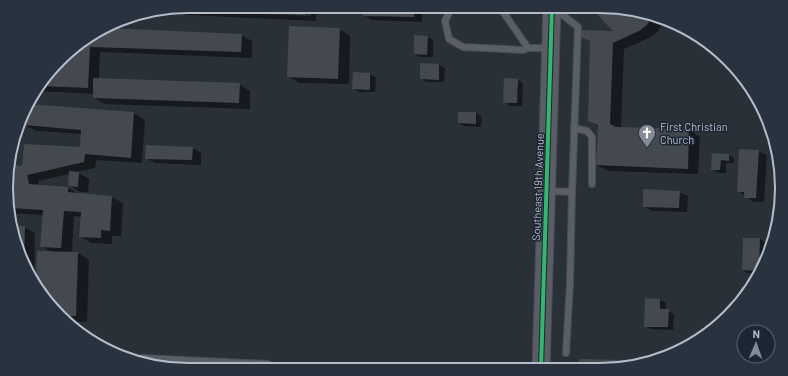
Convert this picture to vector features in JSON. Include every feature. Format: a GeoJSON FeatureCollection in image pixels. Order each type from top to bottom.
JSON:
{"type":"FeatureCollection","features":[{"type":"Feature","properties":{"kind":"street","name":"Southeast 19th Avenue"},"geometry":{"type":"LineString","coordinates":[[541,363],[552,13]]}},
{"type":"Feature","properties":{"kind":"lane"},"geometry":{"type":"LineString","coordinates":[[449,13],[445,21],[449,39],[463,47],[523,50],[528,48],[551,48]]}},
{"type":"Feature","properties":{"kind":"lane"},"geometry":{"type":"LineString","coordinates":[[504,13],[528,48]]}},
{"type":"Feature","properties":{"kind":"lane"},"geometry":{"type":"LineString","coordinates":[[561,13],[578,27],[570,283],[566,353]]}},
{"type":"Feature","properties":{"kind":"lane"},"geometry":{"type":"LineString","coordinates":[[574,128],[587,131],[592,137],[592,184]]}},
{"type":"Feature","properties":{"kind":"lane"},"geometry":{"type":"LineString","coordinates":[[546,191],[572,192]]}},
{"type":"Feature","properties":{"kind":"lane"},"geometry":{"type":"LineString","coordinates":[[148,358],[247,363]]}},
{"type":"Feature","properties":{"kind":"building"},"geometry":{"type":"Polygon","coordinates":[[[261,13],[305,13],[305,15],[261,13]]]}},
{"type":"Feature","properties":{"kind":"building"},"geometry":{"type":"Polygon","coordinates":[[[363,13],[414,13],[414,17],[363,16],[363,13]]]}},
{"type":"Feature","properties":{"kind":"building"},"geometry":{"type":"Polygon","coordinates":[[[596,13],[623,14],[649,20],[648,24],[639,31],[613,43],[610,124],[616,127],[689,129],[688,169],[596,165],[598,125],[588,121],[590,41],[580,37],[580,32],[583,30],[613,31],[596,13]]]}},
{"type":"Feature","properties":{"kind":"building"},"geometry":{"type":"Polygon","coordinates":[[[289,26],[340,28],[338,79],[287,77],[289,26]]]}},
{"type":"Feature","properties":{"kind":"building"},"geometry":{"type":"Polygon","coordinates":[[[116,28],[242,34],[241,52],[90,47],[88,88],[45,86],[64,64],[81,49],[100,36],[116,28]]]}},
{"type":"Feature","properties":{"kind":"building"},"geometry":{"type":"Polygon","coordinates":[[[414,35],[428,36],[427,55],[414,54],[414,35]]]}},
{"type":"Feature","properties":{"kind":"building"},"geometry":{"type":"Polygon","coordinates":[[[420,63],[439,64],[439,80],[420,79],[420,63]]]}},
{"type":"Feature","properties":{"kind":"building"},"geometry":{"type":"Polygon","coordinates":[[[353,72],[370,73],[370,90],[352,89],[353,72]]]}},
{"type":"Feature","properties":{"kind":"building"},"geometry":{"type":"Polygon","coordinates":[[[93,78],[240,83],[239,103],[93,98],[93,78]]]}},
{"type":"Feature","properties":{"kind":"building"},"geometry":{"type":"Polygon","coordinates":[[[504,78],[518,79],[517,103],[503,103],[504,78]]]}},
{"type":"Feature","properties":{"kind":"building"},"geometry":{"type":"Polygon","coordinates":[[[34,104],[134,112],[131,158],[85,154],[84,162],[27,175],[29,184],[68,187],[68,192],[112,196],[110,231],[101,230],[101,238],[79,237],[81,212],[64,211],[61,248],[40,247],[43,210],[14,208],[14,165],[22,166],[24,144],[80,147],[81,130],[25,125],[34,104]]]}},
{"type":"Feature","properties":{"kind":"building"},"geometry":{"type":"Polygon","coordinates":[[[458,112],[476,112],[476,124],[458,123],[458,112]]]}},
{"type":"Feature","properties":{"kind":"building"},"geometry":{"type":"Polygon","coordinates":[[[146,145],[193,147],[192,160],[145,159],[146,145]]]}},
{"type":"Feature","properties":{"kind":"building"},"geometry":{"type":"Polygon","coordinates":[[[739,149],[759,150],[756,198],[744,198],[744,192],[737,192],[739,149]]]}},
{"type":"Feature","properties":{"kind":"building"},"geometry":{"type":"Polygon","coordinates":[[[712,153],[729,154],[729,161],[721,160],[720,170],[711,170],[712,153]]]}},
{"type":"Feature","properties":{"kind":"building"},"geometry":{"type":"Polygon","coordinates":[[[69,171],[79,172],[78,187],[68,186],[69,171]]]}},
{"type":"Feature","properties":{"kind":"building"},"geometry":{"type":"Polygon","coordinates":[[[643,189],[680,191],[679,208],[643,207],[643,189]]]}},
{"type":"Feature","properties":{"kind":"building"},"geometry":{"type":"Polygon","coordinates":[[[17,225],[25,226],[24,250],[17,225]]]}},
{"type":"Feature","properties":{"kind":"building"},"geometry":{"type":"Polygon","coordinates":[[[743,238],[760,238],[759,260],[754,271],[742,270],[743,238]]]}},
{"type":"Feature","properties":{"kind":"building"},"geometry":{"type":"Polygon","coordinates":[[[37,251],[78,252],[76,316],[68,316],[64,312],[49,295],[36,276],[37,251]]]}},
{"type":"Feature","properties":{"kind":"building"},"geometry":{"type":"Polygon","coordinates":[[[645,298],[660,299],[660,309],[669,309],[668,327],[644,327],[645,298]]]}},
{"type":"Feature","properties":{"kind":"building"},"geometry":{"type":"Polygon","coordinates":[[[579,359],[624,360],[624,362],[611,363],[579,363],[579,359]]]}},
{"type":"Feature","properties":{"kind":"cycle path"},"geometry":{"type":"LineString","coordinates":[[541,363],[552,13]]}},
{"type":"Feature","properties":{"kind":"place","name":"First Christian Church"},"geometry":{"type":"Point","coordinates":[647,148]}}]}
